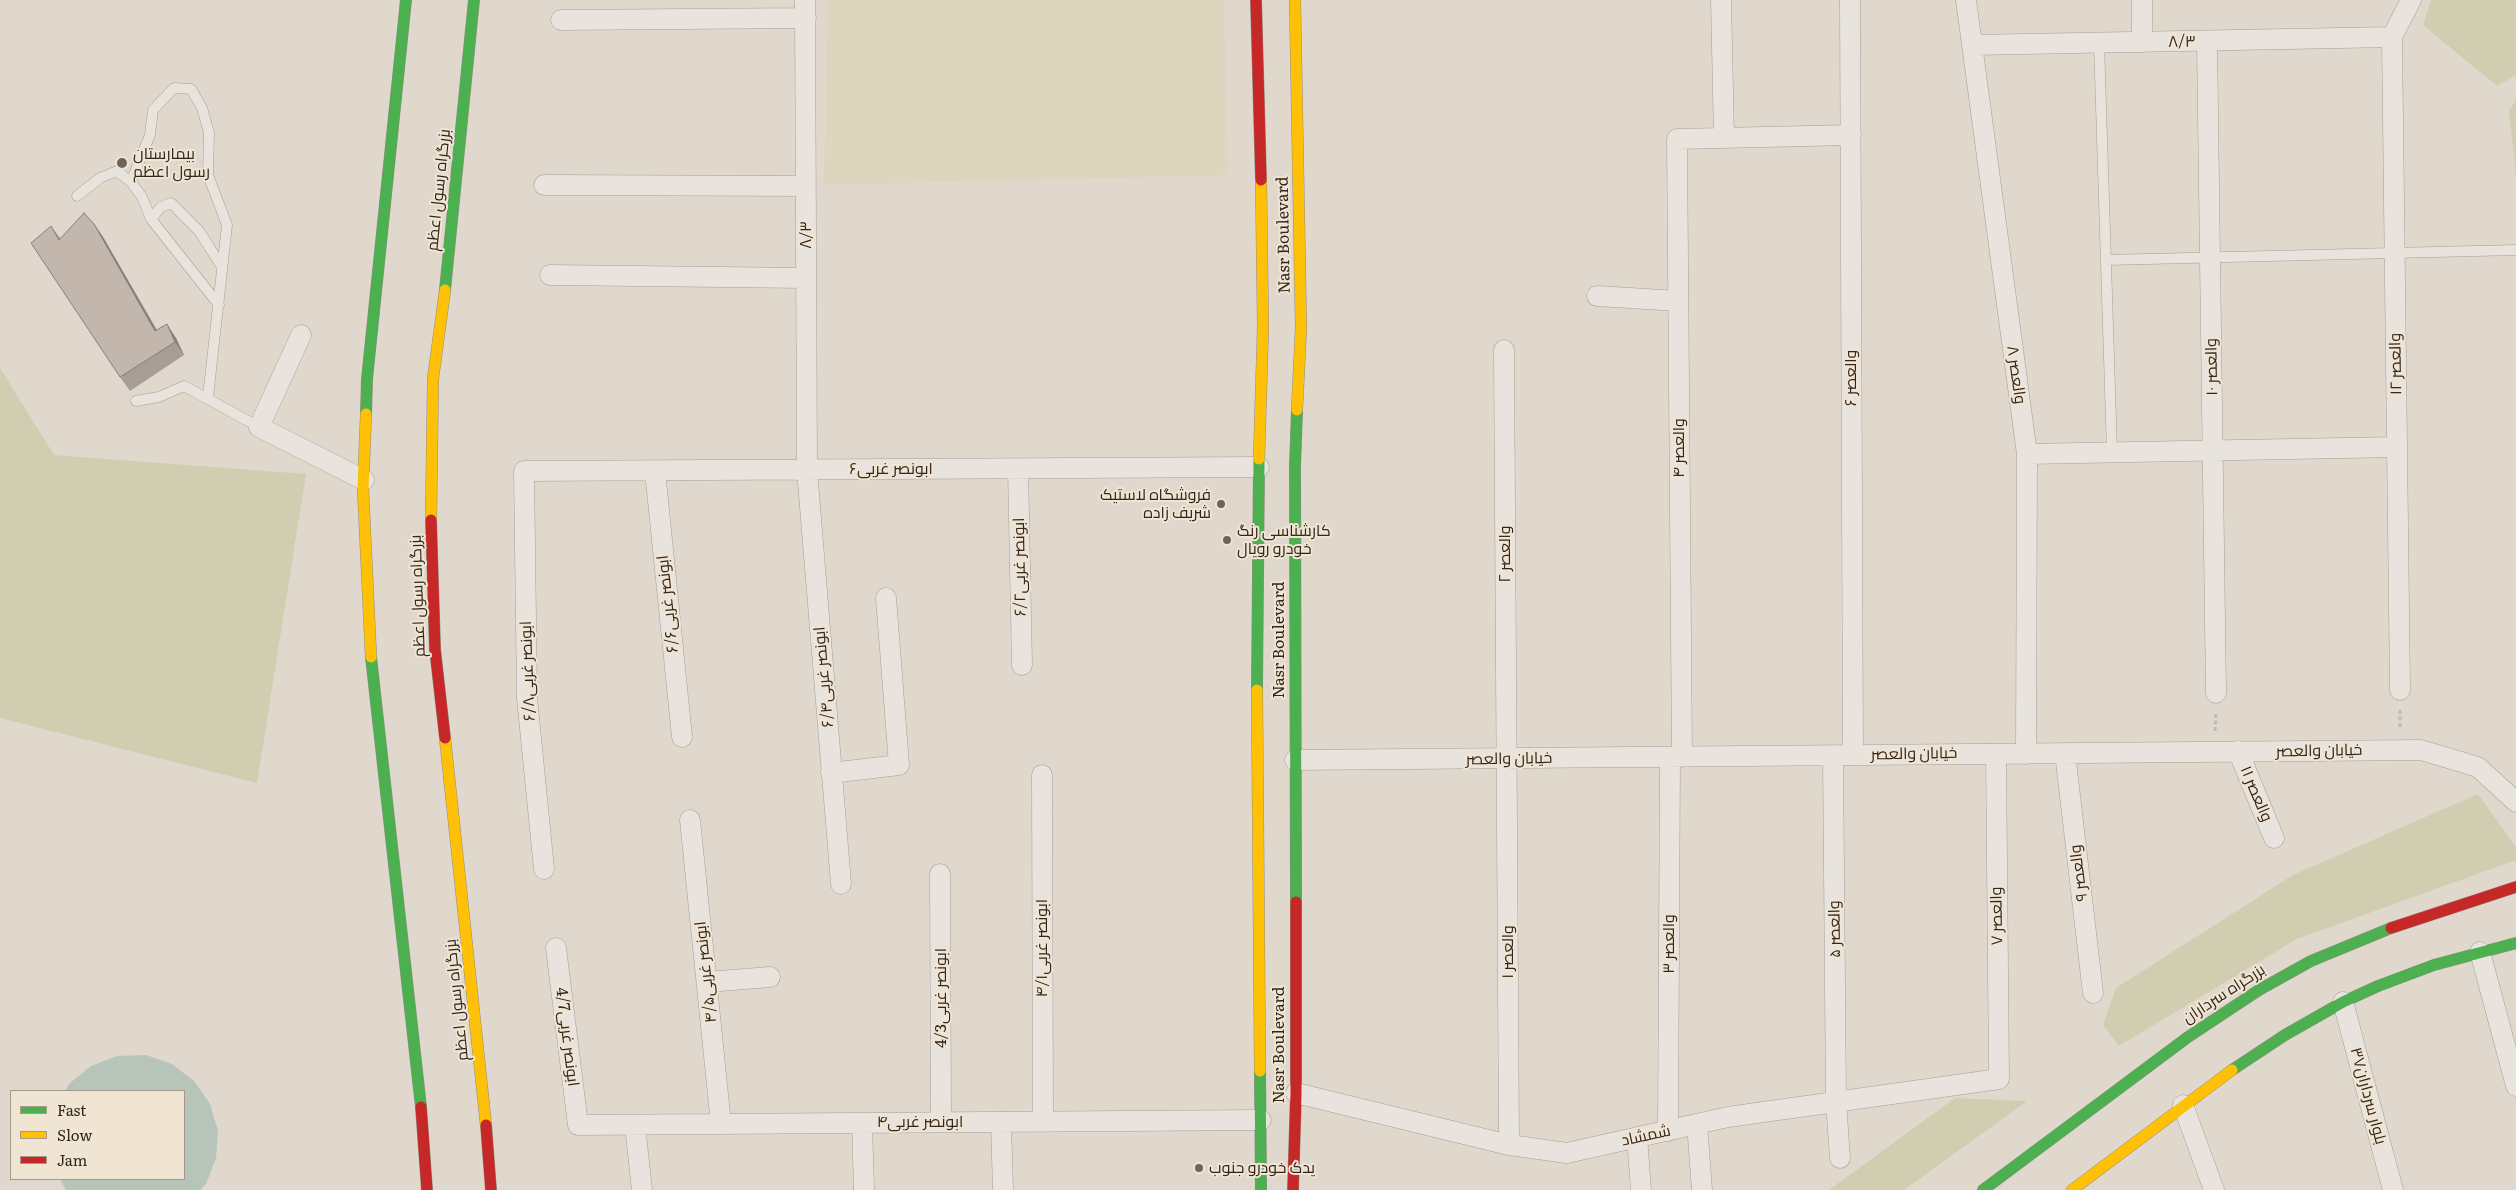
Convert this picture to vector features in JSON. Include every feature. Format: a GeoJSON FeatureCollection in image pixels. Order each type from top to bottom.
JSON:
{"type":"FeatureCollection","features":[{"type":"Feature","properties":{"kind":"main road"},"geometry":{"type":"LineString","coordinates":[[406,0],[367,380],[364,480],[372,668],[425,1146],[427,1190]]}},
{"type":"Feature","properties":{"kind":"main road","name":"بزرگراه رسول اعظم"},"geometry":{"type":"LineString","coordinates":[[474,0],[446,282],[434,380],[430,481],[435,649],[488,1142],[491,1190]]}},
{"type":"Feature","properties":{"kind":"main road","name":"Nasr Boulevard"},"geometry":{"type":"LineString","coordinates":[[1292,6],[1301,318],[1295,467],[1296,1093],[1293,1190]]}},
{"type":"Feature","properties":{"kind":"main road","name":"Nasr Boulevard"},"geometry":{"type":"LineString","coordinates":[[1259,7],[1263,238],[1257,760],[1261,1190]]}},
{"type":"Feature","properties":{"kind":"main road","name":"بزرگراه سرداران"},"geometry":{"type":"LineString","coordinates":[[1983,1190],[2180,1043],[2259,990],[2311,960],[2381,931],[2516,887]]}},
{"type":"Feature","properties":{"kind":"main road"},"geometry":{"type":"LineString","coordinates":[[2072,1190],[2183,1105],[2284,1035],[2343,1002],[2378,986],[2434,965],[2516,943]]}},
{"type":"Feature","properties":{"kind":"street"},"geometry":{"type":"LineString","coordinates":[[1721,0],[1724,138],[1851,134]]}},
{"type":"Feature","properties":{"kind":"street","name":"والعصر ۶"},"geometry":{"type":"LineString","coordinates":[[1843,755],[1851,134],[1850,0]]}},
{"type":"Feature","properties":{"kind":"street","name":"والعصر ۸"},"geometry":{"type":"LineString","coordinates":[[1966,0],[2027,454],[2026,754]]}},
{"type":"Feature","properties":{"kind":"street"},"geometry":{"type":"LineString","coordinates":[[2142,0],[2142,42]]}},
{"type":"Feature","properties":{"kind":"street"},"geometry":{"type":"LineString","coordinates":[[2392,38],[2411,0]]}},
{"type":"Feature","properties":{"kind":"street"},"geometry":{"type":"LineString","coordinates":[[561,20],[805,9]]}},
{"type":"Feature","properties":{"kind":"street","name":"۸/۳"},"geometry":{"type":"LineString","coordinates":[[805,9],[806,470]]}},
{"type":"Feature","properties":{"kind":"street","name":"۸/۳"},"geometry":{"type":"LineString","coordinates":[[1972,46],[2392,38]]}},
{"type":"Feature","properties":{"kind":"street","name":"والعصر ۱۲"},"geometry":{"type":"LineString","coordinates":[[2392,38],[2400,690]]}},
{"type":"Feature","properties":{"kind":"street","name":"والعصر ۱۰"},"geometry":{"type":"LineString","coordinates":[[2207,41],[2216,693]]}},
{"type":"Feature","properties":{"kind":"street","name":"والعصر ۴"},"geometry":{"type":"LineString","coordinates":[[1676,757],[1677,139],[1724,138]]}},
{"type":"Feature","properties":{"kind":"street"},"geometry":{"type":"LineString","coordinates":[[544,185],[806,186]]}},
{"type":"Feature","properties":{"kind":"street"},"geometry":{"type":"LineString","coordinates":[[550,275],[806,278]]}},
{"type":"Feature","properties":{"kind":"street"},"geometry":{"type":"LineString","coordinates":[[1596,296],[1678,301]]}},
{"type":"Feature","properties":{"kind":"street"},"geometry":{"type":"LineString","coordinates":[[301,335],[259,427],[364,480]]}},
{"type":"Feature","properties":{"kind":"street","name":"والعصر ۲"},"geometry":{"type":"LineString","coordinates":[[1504,350],[1506,759]]}},
{"type":"Feature","properties":{"kind":"street"},"geometry":{"type":"LineString","coordinates":[[2027,454],[2397,447]]}},
{"type":"Feature","properties":{"kind":"street","name":"۶ابونصر غربی"},"geometry":{"type":"LineString","coordinates":[[524,472],[1259,467]]}},
{"type":"Feature","properties":{"kind":"street","name":"۶/۲ابونصر غربی"},"geometry":{"type":"LineString","coordinates":[[1018,469],[1022,665]]}},
{"type":"Feature","properties":{"kind":"street","name":"۶/۴ابونصر غربی"},"geometry":{"type":"LineString","coordinates":[[806,470],[841,884]]}},
{"type":"Feature","properties":{"kind":"street","name":"۶/۶ابونصر غربی"},"geometry":{"type":"LineString","coordinates":[[655,471],[682,738]]}},
{"type":"Feature","properties":{"kind":"street","name":"۶/۸ابونصر غربی"},"geometry":{"type":"LineString","coordinates":[[524,472],[527,698],[544,869]]}},
{"type":"Feature","properties":{"kind":"street"},"geometry":{"type":"LineString","coordinates":[[832,773],[899,765],[886,598]]}},
{"type":"Feature","properties":{"kind":"street","name":"خیابان والعصر"},"geometry":{"type":"LineString","coordinates":[[1295,760],[2421,750],[2478,767],[2516,802]]}},
{"type":"Feature","properties":{"kind":"street","name":"والعصر ۱۱"},"geometry":{"type":"LineString","coordinates":[[2238,751],[2274,838]]}},
{"type":"Feature","properties":{"kind":"street","name":"والعصر ۹"},"geometry":{"type":"LineString","coordinates":[[2065,753],[2093,994]]}},
{"type":"Feature","properties":{"kind":"street","name":"والعصر ۷"},"geometry":{"type":"LineString","coordinates":[[1996,754],[1999,1079]]}},
{"type":"Feature","properties":{"kind":"street","name":"والعصر ۵"},"geometry":{"type":"LineString","coordinates":[[1840,1158],[1836,1102],[1843,755]]}},
{"type":"Feature","properties":{"kind":"street","name":"والعصر ۳"},"geometry":{"type":"LineString","coordinates":[[1668,1131],[1676,757]]}},
{"type":"Feature","properties":{"kind":"street","name":"والعصر ۱"},"geometry":{"type":"LineString","coordinates":[[1506,759],[1509,1145]]}},
{"type":"Feature","properties":{"kind":"street","name":"۴/۱ابونصر غربی"},"geometry":{"type":"LineString","coordinates":[[1042,775],[1043,1122]]}},
{"type":"Feature","properties":{"kind":"street","name":"۴/۵ابونصر غربی"},"geometry":{"type":"LineString","coordinates":[[690,820],[722,1124]]}},
{"type":"Feature","properties":{"kind":"street","name":"4/3ابونصر غربی"},"geometry":{"type":"LineString","coordinates":[[940,874],[941,1122]]}},
{"type":"Feature","properties":{"kind":"street","name":"4/7ابونصر غربی"},"geometry":{"type":"LineString","coordinates":[[556,948],[578,1125]]}},
{"type":"Feature","properties":{"kind":"street"},"geometry":{"type":"LineString","coordinates":[[2480,952],[2516,1086]]}},
{"type":"Feature","properties":{"kind":"street"},"geometry":{"type":"LineString","coordinates":[[707,982],[770,977]]}},
{"type":"Feature","properties":{"kind":"street","name":"بلوار سرداران۳۷"},"geometry":{"type":"LineString","coordinates":[[2343,1002],[2393,1190]]}},
{"type":"Feature","properties":{"kind":"street","name":"شمشاد"},"geometry":{"type":"LineString","coordinates":[[1296,1093],[1509,1145],[1567,1153],[1728,1117],[1999,1079]]}},
{"type":"Feature","properties":{"kind":"street"},"geometry":{"type":"LineString","coordinates":[[2183,1105],[2214,1190]]}},
{"type":"Feature","properties":{"kind":"street","name":"۴ابونصر غربی"},"geometry":{"type":"LineString","coordinates":[[578,1125],[1261,1120]]}},
{"type":"Feature","properties":{"kind":"street"},"geometry":{"type":"LineString","coordinates":[[1001,1122],[1003,1190]]}},
{"type":"Feature","properties":{"kind":"street"},"geometry":{"type":"LineString","coordinates":[[862,1123],[864,1190]]}},
{"type":"Feature","properties":{"kind":"street"},"geometry":{"type":"LineString","coordinates":[[635,1124],[642,1190]]}},
{"type":"Feature","properties":{"kind":"street"},"geometry":{"type":"LineString","coordinates":[[1697,1124],[1702,1190]]}},
{"type":"Feature","properties":{"kind":"street"},"geometry":{"type":"LineString","coordinates":[[1638,1138],[1641,1190]]}},
{"type":"Feature","properties":{"kind":"lane"},"geometry":{"type":"LineString","coordinates":[[2099,43],[2112,452]]}},
{"type":"Feature","properties":{"kind":"lane"},"geometry":{"type":"LineString","coordinates":[[131,182],[150,135],[153,110],[174,88],[191,89],[202,108],[209,133],[208,175],[227,225],[208,397]]}},
{"type":"Feature","properties":{"kind":"lane"},"geometry":{"type":"LineString","coordinates":[[77,196],[100,178],[117,171],[131,182],[142,197],[151,219],[219,305]]}},
{"type":"Feature","properties":{"kind":"lane"},"geometry":{"type":"LineString","coordinates":[[151,219],[161,207],[171,203],[199,231],[222,267]]}},
{"type":"Feature","properties":{"kind":"lane"},"geometry":{"type":"LineString","coordinates":[[2106,260],[2516,250]]}},
{"type":"Feature","properties":{"kind":"lane"},"geometry":{"type":"LineString","coordinates":[[136,401],[160,397],[184,386],[208,397],[259,427]]}},
{"type":"Feature","properties":{"kind":"path"},"geometry":{"type":"LineString","coordinates":[[2400,690],[2400,750]]}},
{"type":"Feature","properties":{"kind":"path"},"geometry":{"type":"LineString","coordinates":[[2214,752],[2216,693]]}},
{"type":"Feature","properties":{"kind":"shaded area"},"geometry":{"type":"Polygon","coordinates":[[[828,0],[1224,0],[1228,175],[824,185],[828,0]]]}},
{"type":"Feature","properties":{"kind":"shaded area"},"geometry":{"type":"Polygon","coordinates":[[[2431,0],[2516,0],[2516,75],[2497,86],[2423,25],[2431,0]]]}},
{"type":"Feature","properties":{"kind":"shaded area"},"geometry":{"type":"Polygon","coordinates":[[[2516,101],[2516,176],[2509,110],[2516,101]]]}},
{"type":"Feature","properties":{"kind":"shaded area"},"geometry":{"type":"Polygon","coordinates":[[[0,368],[54,455],[306,474],[257,783],[0,718],[0,368]]]}},
{"type":"Feature","properties":{"kind":"shaded area"},"geometry":{"type":"Polygon","coordinates":[[[2478,794],[2516,847],[2516,860],[2297,939],[2119,1046],[2103,1025],[2116,988],[2293,875],[2478,794]]]}},
{"type":"Feature","properties":{"kind":"shaded area"},"geometry":{"type":"Polygon","coordinates":[[[146,1055],[172,1064],[194,1081],[210,1104],[218,1131],[216,1158],[206,1184],[200,1190],[66,1190],[61,1180],[185,1180],[185,1090],[66,1090],[70,1083],[91,1066],[117,1056],[146,1055]]]}},
{"type":"Feature","properties":{"kind":"shaded area"},"geometry":{"type":"Polygon","coordinates":[[[1955,1098],[2027,1101],[1904,1190],[1829,1190],[1955,1098]]]}},
{"type":"Feature","properties":{"kind":"building"},"geometry":{"type":"Polygon","coordinates":[[[84,213],[94,224],[155,331],[167,324],[175,342],[120,377],[31,243],[51,226],[59,240],[84,213]]]}},
{"type":"Feature","properties":{"kind":"traffic: fast"},"geometry":{"type":"LineString","coordinates":[[366,414],[367,379],[406,0]]}},
{"type":"Feature","properties":{"kind":"traffic: fast"},"geometry":{"type":"LineString","coordinates":[[445,290],[474,0]]}},
{"type":"Feature","properties":{"kind":"traffic: fast"},"geometry":{"type":"LineString","coordinates":[[1296,902],[1295,467],[1297,410]]}},
{"type":"Feature","properties":{"kind":"traffic: fast"},"geometry":{"type":"LineString","coordinates":[[1257,690],[1259,459]]}},
{"type":"Feature","properties":{"kind":"traffic: fast"},"geometry":{"type":"LineString","coordinates":[[371,657],[421,1107]]}},
{"type":"Feature","properties":{"kind":"traffic: fast"},"geometry":{"type":"LineString","coordinates":[[1983,1190],[2188,1037],[2259,990],[2311,961],[2391,928]]}},
{"type":"Feature","properties":{"kind":"traffic: fast"},"geometry":{"type":"LineString","coordinates":[[2232,1070],[2285,1035],[2343,1002],[2378,986],[2434,965],[2516,943]]}},
{"type":"Feature","properties":{"kind":"traffic: fast"},"geometry":{"type":"LineString","coordinates":[[1260,1071],[1261,1190]]}},
{"type":"Feature","properties":{"kind":"traffic: slow"},"geometry":{"type":"LineString","coordinates":[[1295,0],[1301,328],[1297,410]]}},
{"type":"Feature","properties":{"kind":"traffic: slow"},"geometry":{"type":"LineString","coordinates":[[1259,459],[1263,327],[1261,180]]}},
{"type":"Feature","properties":{"kind":"traffic: slow"},"geometry":{"type":"LineString","coordinates":[[431,520],[433,379],[445,290]]}},
{"type":"Feature","properties":{"kind":"traffic: slow"},"geometry":{"type":"LineString","coordinates":[[366,414],[363,489],[371,657]]}},
{"type":"Feature","properties":{"kind":"traffic: slow"},"geometry":{"type":"LineString","coordinates":[[1257,690],[1260,1071]]}},
{"type":"Feature","properties":{"kind":"traffic: slow"},"geometry":{"type":"LineString","coordinates":[[445,738],[486,1125]]}},
{"type":"Feature","properties":{"kind":"traffic: slow"},"geometry":{"type":"LineString","coordinates":[[2072,1190],[2232,1070]]}},
{"type":"Feature","properties":{"kind":"traffic: jam"},"geometry":{"type":"LineString","coordinates":[[1256,0],[1261,180]]}},
{"type":"Feature","properties":{"kind":"traffic: jam"},"geometry":{"type":"LineString","coordinates":[[431,520],[435,649],[445,738]]}},
{"type":"Feature","properties":{"kind":"traffic: jam"},"geometry":{"type":"LineString","coordinates":[[2391,928],[2516,887]]}},
{"type":"Feature","properties":{"kind":"traffic: jam"},"geometry":{"type":"LineString","coordinates":[[1293,1190],[1296,1093],[1296,902]]}},
{"type":"Feature","properties":{"kind":"traffic: jam"},"geometry":{"type":"LineString","coordinates":[[421,1107],[427,1190]]}},
{"type":"Feature","properties":{"kind":"traffic: jam"},"geometry":{"type":"LineString","coordinates":[[486,1125],[491,1190]]}},
{"type":"Feature","properties":{"kind":"place","name":"بیمارستان رسول اعظم"},"geometry":{"type":"Point","coordinates":[122,163]}},
{"type":"Feature","properties":{"kind":"place","name":"فروشگاه لاستیک شریف زاده"},"geometry":{"type":"Point","coordinates":[1221,504]}},
{"type":"Feature","properties":{"kind":"place","name":"کارشناسی رنگ خودرو رویال"},"geometry":{"type":"Point","coordinates":[1227,540]}},
{"type":"Feature","properties":{"kind":"place","name":"یدک خودرو جنوب"},"geometry":{"type":"Point","coordinates":[1199,1168]}}]}
